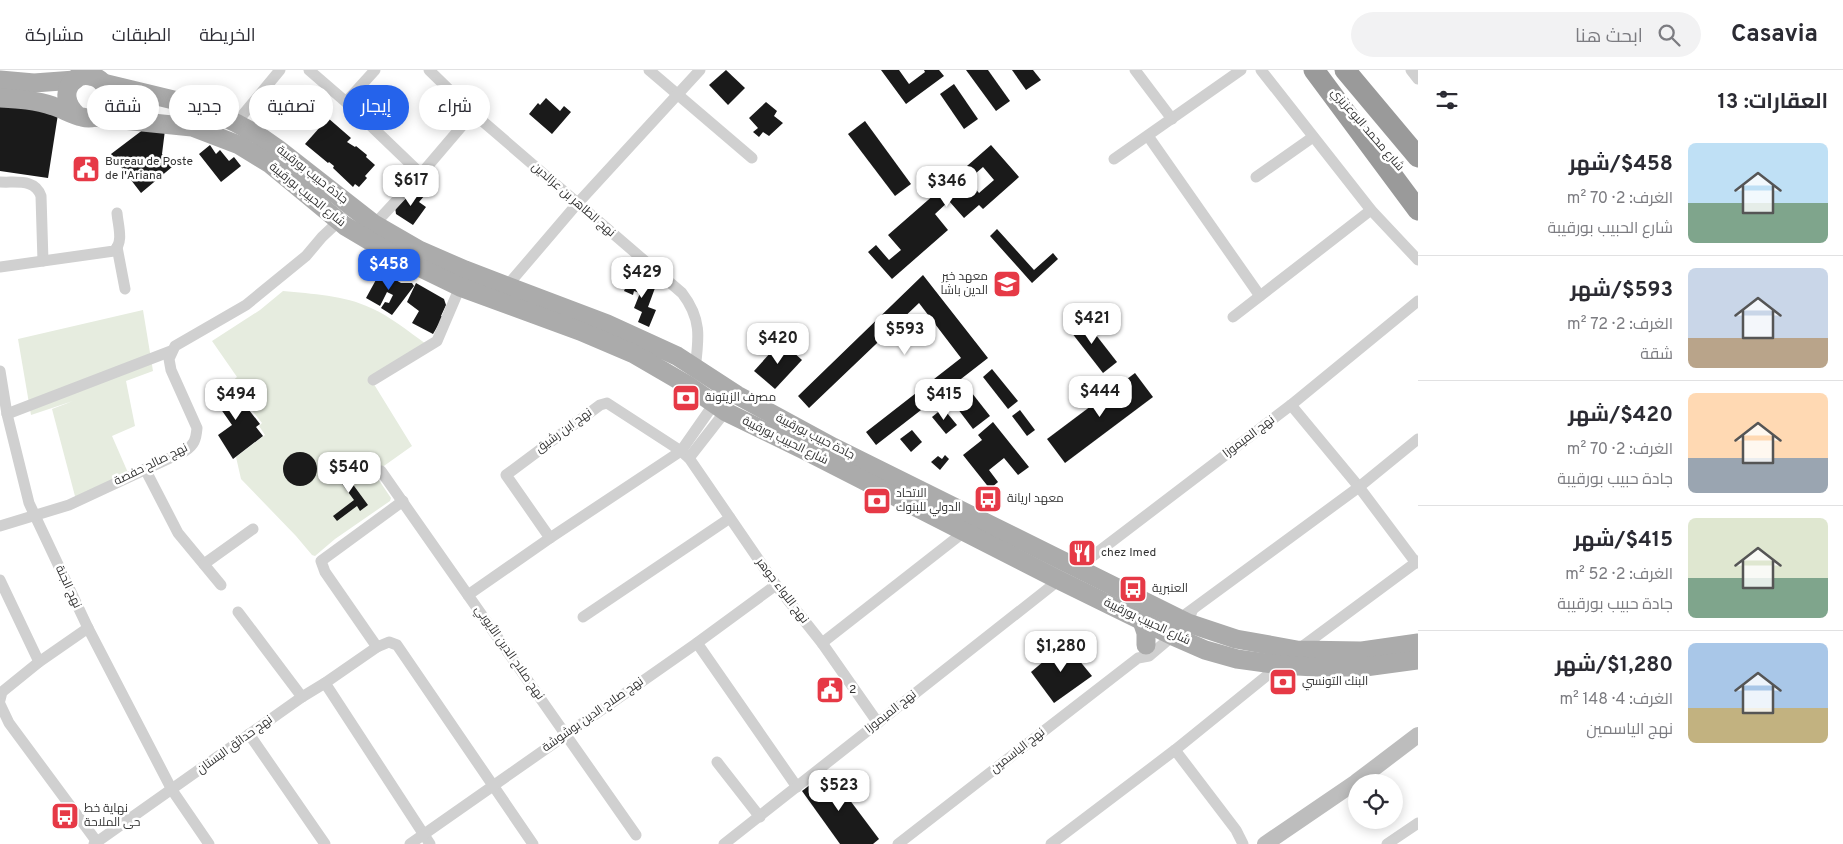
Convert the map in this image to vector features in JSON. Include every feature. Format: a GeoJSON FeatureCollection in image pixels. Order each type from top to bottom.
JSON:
{"type":"FeatureCollection","features":[{"type":"Feature","properties":{"kind":"highway","name":"شارع محمد البوعزيزي"},"geometry":{"type":"LineString","coordinates":[[1315,70],[1418,190]]}},
{"type":"Feature","properties":{"kind":"highway"},"geometry":{"type":"LineString","coordinates":[[1315,70],[1418,210]]}},
{"type":"Feature","properties":{"kind":"highway","name":"شارع محمد البوعزيزي"},"geometry":{"type":"LineString","coordinates":[[1345,70],[1418,157]]}},
{"type":"Feature","properties":{"kind":"highway"},"geometry":{"type":"LineString","coordinates":[[1349,70],[1392,112],[1418,142]]}},
{"type":"Feature","properties":{"kind":"main road"},"geometry":{"type":"LineString","coordinates":[[0,80],[34,83],[79,76],[87,75],[104,78],[108,91],[108,100],[106,108],[101,114],[85,116],[70,110],[66,94],[69,86],[79,76]]}},
{"type":"Feature","properties":{"kind":"main road","name":"جادة حبيب بورقيبة"},"geometry":{"type":"LineString","coordinates":[[104,78],[169,98]]}},
{"type":"Feature","properties":{"kind":"main road","name":"شارع الحبيب بورقيبة"},"geometry":{"type":"LineString","coordinates":[[0,98],[34,101],[85,116],[192,127],[239,144],[270,164],[339,221],[369,231],[392,254],[460,287],[580,331],[626,351],[666,372],[720,408],[1058,580],[1205,650],[1237,659],[1280,665],[1364,667],[1418,660]]}},
{"type":"Feature","properties":{"kind":"main road","name":"جادة حبيب بورقيبة"},"geometry":{"type":"LineString","coordinates":[[239,125],[278,149],[369,231],[607,324],[677,356],[731,391],[834,447],[1077,568],[1236,639],[1297,650],[1362,651],[1418,643]]}},
{"type":"Feature","properties":{"kind":"main road"},"geometry":{"type":"LineString","coordinates":[[1142,621],[1146,633],[1142,652]]}},
{"type":"Feature","properties":{"kind":"main road"},"geometry":{"type":"LineString","coordinates":[[1265,844],[1356,782],[1418,735]]}},
{"type":"Feature","properties":{"kind":"street"},"geometry":{"type":"LineString","coordinates":[[239,119],[280,70]]}},
{"type":"Feature","properties":{"kind":"street"},"geometry":{"type":"LineString","coordinates":[[309,70],[343,99]]}},
{"type":"Feature","properties":{"kind":"street"},"geometry":{"type":"LineString","coordinates":[[361,85],[375,70]]}},
{"type":"Feature","properties":{"kind":"street","name":"نهج الطاهر بن عزالدين"},"geometry":{"type":"LineString","coordinates":[[429,70],[444,85]]}},
{"type":"Feature","properties":{"kind":"street"},"geometry":{"type":"LineString","coordinates":[[648,70],[752,158]]}},
{"type":"Feature","properties":{"kind":"street"},"geometry":{"type":"LineString","coordinates":[[507,286],[577,204],[700,70]]}},
{"type":"Feature","properties":{"kind":"street"},"geometry":{"type":"LineString","coordinates":[[1135,70],[1172,119]]}},
{"type":"Feature","properties":{"kind":"street"},"geometry":{"type":"LineString","coordinates":[[1114,159],[1241,70]]}},
{"type":"Feature","properties":{"kind":"street"},"geometry":{"type":"LineString","coordinates":[[1261,70],[1371,210],[1418,260]]}},
{"type":"Feature","properties":{"kind":"street"},"geometry":{"type":"LineString","coordinates":[[1411,70],[1418,79]]}},
{"type":"Feature","properties":{"kind":"street","name":"نهج الطاهر بن عزالدين"},"geometry":{"type":"LineString","coordinates":[[490,128],[682,293],[689,302],[698,322],[699,337],[696,369]]}},
{"type":"Feature","properties":{"kind":"street"},"geometry":{"type":"LineString","coordinates":[[375,130],[421,174]]}},
{"type":"Feature","properties":{"kind":"street"},"geometry":{"type":"LineString","coordinates":[[369,231],[459,130]]}},
{"type":"Feature","properties":{"kind":"street"},"geometry":{"type":"LineString","coordinates":[[1148,136],[1260,296]]}},
{"type":"Feature","properties":{"kind":"street"},"geometry":{"type":"LineString","coordinates":[[1256,178],[1313,137]]}},
{"type":"Feature","properties":{"kind":"street"},"geometry":{"type":"LineString","coordinates":[[0,182],[29,183],[35,185],[39,190],[43,261]]}},
{"type":"Feature","properties":{"kind":"street"},"geometry":{"type":"LineString","coordinates":[[1234,317],[1371,210]]}},
{"type":"Feature","properties":{"kind":"street"},"geometry":{"type":"LineString","coordinates":[[116,213],[120,239],[117,248],[125,289]]}},
{"type":"Feature","properties":{"kind":"street"},"geometry":{"type":"LineString","coordinates":[[7,414],[171,351],[175,346],[246,305],[306,256],[339,221]]}},
{"type":"Feature","properties":{"kind":"street"},"geometry":{"type":"LineString","coordinates":[[0,267],[108,252],[117,248]]}},
{"type":"Feature","properties":{"kind":"street"},"geometry":{"type":"LineString","coordinates":[[373,380],[436,341],[460,287]]}},
{"type":"Feature","properties":{"kind":"street","name":"نهج الميموزا"},"geometry":{"type":"LineString","coordinates":[[1077,568],[1291,405],[1418,301]]}},
{"type":"Feature","properties":{"kind":"street","name":"نهج صالح حفصة"},"geometry":{"type":"LineString","coordinates":[[0,526],[69,505],[185,451],[193,445],[196,437],[196,428],[171,370],[169,359],[171,351]]}},
{"type":"Feature","properties":{"kind":"street","name":"نهج الجنة"},"geometry":{"type":"LineString","coordinates":[[0,371],[7,414],[28,503],[88,628],[172,790],[209,844]]}},
{"type":"Feature","properties":{"kind":"street"},"geometry":{"type":"LineString","coordinates":[[468,595],[550,538],[685,455],[731,391]]}},
{"type":"Feature","properties":{"kind":"street","name":"نهج ابن رشيق"},"geometry":{"type":"LineString","coordinates":[[550,538],[506,475],[600,405],[607,403],[685,455]]}},
{"type":"Feature","properties":{"kind":"street"},"geometry":{"type":"LineString","coordinates":[[1291,405],[1359,487],[1417,562],[1297,650]]}},
{"type":"Feature","properties":{"kind":"street","name":"نهج الياسمين"},"geometry":{"type":"LineString","coordinates":[[898,844],[1186,617],[1359,487],[1418,439]]}},
{"type":"Feature","properties":{"kind":"street","name":"نهج اللواء جوهر"},"geometry":{"type":"LineString","coordinates":[[685,455],[776,584],[822,643],[878,723]]}},
{"type":"Feature","properties":{"kind":"street"},"geometry":{"type":"LineString","coordinates":[[145,469],[178,533],[221,585]]}},
{"type":"Feature","properties":{"kind":"street","name":"نهج صلاح الدين الأيوبي"},"geometry":{"type":"LineString","coordinates":[[381,471],[636,835]]}},
{"type":"Feature","properties":{"kind":"street"},"geometry":{"type":"LineString","coordinates":[[403,501],[322,561],[326,572],[377,647],[389,642],[397,645],[533,844]]}},
{"type":"Feature","properties":{"kind":"street"},"geometry":{"type":"LineString","coordinates":[[583,617],[730,518]]}},
{"type":"Feature","properties":{"kind":"street"},"geometry":{"type":"LineString","coordinates":[[204,564],[253,529]]}},
{"type":"Feature","properties":{"kind":"street"},"geometry":{"type":"LineString","coordinates":[[822,643],[964,532]]}},
{"type":"Feature","properties":{"kind":"street"},"geometry":{"type":"LineString","coordinates":[[0,580],[39,662]]}},
{"type":"Feature","properties":{"kind":"street","name":"نهج الميموزا"},"geometry":{"type":"LineString","coordinates":[[724,844],[1058,580]]}},
{"type":"Feature","properties":{"kind":"street","name":"نهج صلاح الدين بوشوشة"},"geometry":{"type":"LineString","coordinates":[[410,844],[427,839],[494,785],[697,643],[776,584]]}},
{"type":"Feature","properties":{"kind":"street"},"geometry":{"type":"LineString","coordinates":[[238,612],[302,697]]}},
{"type":"Feature","properties":{"kind":"street"},"geometry":{"type":"LineString","coordinates":[[0,700],[2,692],[39,662],[88,628]]}},
{"type":"Feature","properties":{"kind":"street"},"geometry":{"type":"LineString","coordinates":[[697,643],[797,787]]}},
{"type":"Feature","properties":{"kind":"street","name":"نهج حدائق البستان"},"geometry":{"type":"LineString","coordinates":[[96,843],[302,697],[377,647]]}},
{"type":"Feature","properties":{"kind":"street"},"geometry":{"type":"LineString","coordinates":[[1051,844],[1175,750],[1280,665]]}},
{"type":"Feature","properties":{"kind":"street"},"geometry":{"type":"LineString","coordinates":[[325,683],[427,839]]}},
{"type":"Feature","properties":{"kind":"street"},"geometry":{"type":"LineString","coordinates":[[0,704],[8,723],[96,843]]}},
{"type":"Feature","properties":{"kind":"street"},"geometry":{"type":"LineString","coordinates":[[250,734],[325,844]]}},
{"type":"Feature","properties":{"kind":"street"},"geometry":{"type":"LineString","coordinates":[[1175,750],[1236,830],[1243,844]]}},
{"type":"Feature","properties":{"kind":"street"},"geometry":{"type":"LineString","coordinates":[[717,762],[760,817]]}},
{"type":"Feature","properties":{"kind":"street"},"geometry":{"type":"LineString","coordinates":[[1387,844],[1418,823]]}},
{"type":"Feature","properties":{"kind":"shaded area"},"geometry":{"type":"Polygon","coordinates":[[[283,291],[328,296],[361,304],[399,324],[426,344],[372,381],[412,446],[374,473],[391,498],[390,501],[335,539],[315,556],[241,479],[236,457],[265,435],[259,426],[262,423],[230,383],[237,377],[212,341],[260,310],[283,291]]]}},
{"type":"Feature","properties":{"kind":"shaded area"},"geometry":{"type":"Polygon","coordinates":[[[143,310],[153,371],[126,381],[135,426],[112,436],[129,475],[76,500],[52,409],[73,401],[31,415],[18,339],[143,310]]]}},
{"type":"Feature","properties":{"kind":"building"},"geometry":{"type":"Polygon","coordinates":[[[726,70],[745,88],[728,105],[709,85],[726,70]]]}},
{"type":"Feature","properties":{"kind":"building"},"geometry":{"type":"Polygon","coordinates":[[[881,70],[899,70],[909,84],[925,72],[924,70],[939,70],[944,76],[906,104],[881,70]]]}},
{"type":"Feature","properties":{"kind":"building"},"geometry":{"type":"Polygon","coordinates":[[[966,70],[988,70],[1010,101],[996,111],[966,70]]]}},
{"type":"Feature","properties":{"kind":"building"},"geometry":{"type":"Polygon","coordinates":[[[1012,70],[1033,70],[1041,80],[1026,90],[1012,70]]]}},
{"type":"Feature","properties":{"kind":"building"},"geometry":{"type":"Polygon","coordinates":[[[954,84],[978,119],[964,129],[940,94],[954,84]]]}},
{"type":"Feature","properties":{"kind":"building"},"geometry":{"type":"Polygon","coordinates":[[[546,98],[560,111],[564,106],[571,112],[552,134],[529,114],[538,103],[540,105],[546,98]]]}},
{"type":"Feature","properties":{"kind":"building"},"geometry":{"type":"Polygon","coordinates":[[[766,102],[777,111],[774,116],[783,123],[769,136],[763,132],[759,137],[753,132],[758,128],[749,118],[766,102]]]}},
{"type":"Feature","properties":{"kind":"building"},"geometry":{"type":"Polygon","coordinates":[[[0,104],[58,114],[48,178],[0,171],[0,104]]]}},
{"type":"Feature","properties":{"kind":"building"},"geometry":{"type":"Polygon","coordinates":[[[865,121],[911,184],[895,196],[848,134],[865,121]]]}},
{"type":"Feature","properties":{"kind":"building"},"geometry":{"type":"Polygon","coordinates":[[[333,122],[351,138],[347,142],[356,146],[367,155],[366,157],[375,165],[365,176],[367,178],[359,187],[355,184],[353,187],[333,168],[334,166],[305,144],[317,130],[333,130],[333,122]]]}},
{"type":"Feature","properties":{"kind":"building"},"geometry":{"type":"Polygon","coordinates":[[[143,130],[165,130],[162,154],[172,167],[141,193],[111,154],[143,130]]]}},
{"type":"Feature","properties":{"kind":"building"},"geometry":{"type":"Polygon","coordinates":[[[210,145],[216,154],[220,150],[229,161],[234,157],[241,166],[221,182],[199,154],[210,145]]]}},
{"type":"Feature","properties":{"kind":"building"},"geometry":{"type":"Polygon","coordinates":[[[991,145],[1019,177],[983,209],[979,205],[964,218],[949,201],[935,214],[948,230],[892,279],[868,252],[876,245],[889,260],[901,250],[888,235],[991,145]],[[983,167],[968,180],[979,193],[994,180],[983,167]]]}},
{"type":"Feature","properties":{"kind":"building"},"geometry":{"type":"Polygon","coordinates":[[[419,188],[425,195],[419,202],[426,207],[413,225],[396,214],[395,207],[419,188]]]}},
{"type":"Feature","properties":{"kind":"building"},"geometry":{"type":"Polygon","coordinates":[[[997,229],[1034,270],[1053,253],[1058,259],[1032,283],[990,236],[997,229]]]}},
{"type":"Feature","properties":{"kind":"building"},"geometry":{"type":"Polygon","coordinates":[[[383,267],[397,274],[394,279],[401,283],[412,283],[414,286],[392,315],[381,308],[385,302],[389,303],[393,295],[387,292],[380,306],[366,298],[383,267]]]}},
{"type":"Feature","properties":{"kind":"building"},"geometry":{"type":"Polygon","coordinates":[[[631,275],[640,278],[639,281],[655,288],[648,307],[656,310],[649,327],[638,322],[642,312],[634,308],[640,293],[634,291],[633,295],[624,291],[631,275]]]}},
{"type":"Feature","properties":{"kind":"building"},"geometry":{"type":"Polygon","coordinates":[[[923,275],[988,358],[876,445],[866,432],[961,358],[919,303],[809,408],[798,396],[923,275]]]}},
{"type":"Feature","properties":{"kind":"building"},"geometry":{"type":"Polygon","coordinates":[[[416,283],[444,299],[446,305],[441,316],[443,317],[433,334],[412,323],[419,311],[407,302],[416,283]]]}},
{"type":"Feature","properties":{"kind":"building"},"geometry":{"type":"Polygon","coordinates":[[[1082,317],[1117,362],[1103,373],[1068,328],[1082,317]]]}},
{"type":"Feature","properties":{"kind":"building"},"geometry":{"type":"Polygon","coordinates":[[[781,341],[802,360],[775,389],[754,371],[781,341]]]}},
{"type":"Feature","properties":{"kind":"building"},"geometry":{"type":"Polygon","coordinates":[[[992,369],[1018,401],[1008,409],[983,377],[992,369]]]}},
{"type":"Feature","properties":{"kind":"building"},"geometry":{"type":"Polygon","coordinates":[[[1135,373],[1153,397],[1065,463],[1047,439],[1135,373]]]}},
{"type":"Feature","properties":{"kind":"building"},"geometry":{"type":"Polygon","coordinates":[[[227,382],[260,424],[256,427],[263,436],[233,459],[218,435],[232,425],[218,405],[215,407],[207,397],[227,382]]]}},
{"type":"Feature","properties":{"kind":"building"},"geometry":{"type":"Polygon","coordinates":[[[968,388],[990,416],[973,429],[951,400],[968,388]]]}},
{"type":"Feature","properties":{"kind":"building"},"geometry":{"type":"Polygon","coordinates":[[[943,408],[957,425],[946,434],[932,417],[943,408]]]}},
{"type":"Feature","properties":{"kind":"building"},"geometry":{"type":"Polygon","coordinates":[[[1020,410],[1035,430],[1027,436],[1012,416],[1020,410]]]}},
{"type":"Feature","properties":{"kind":"building"},"geometry":{"type":"Polygon","coordinates":[[[993,422],[1029,467],[1018,475],[1004,458],[989,470],[998,482],[990,489],[963,455],[982,440],[978,435],[993,422]]]}},
{"type":"Feature","properties":{"kind":"building"},"geometry":{"type":"Polygon","coordinates":[[[912,430],[922,442],[911,452],[900,439],[912,430]]]}},
{"type":"Feature","properties":{"kind":"building"},"geometry":{"type":"Polygon","coordinates":[[[300,452],[307,453],[312,457],[316,462],[316,476],[312,481],[307,485],[300,486],[293,485],[288,481],[284,476],[283,469],[284,462],[288,457],[293,453],[300,452]]]}},
{"type":"Feature","properties":{"kind":"building"},"geometry":{"type":"Polygon","coordinates":[[[945,455],[949,459],[940,470],[931,462],[938,456],[942,459],[945,455]]]}},
{"type":"Feature","properties":{"kind":"building"},"geometry":{"type":"Polygon","coordinates":[[[338,464],[368,505],[360,511],[357,506],[337,521],[333,516],[354,500],[331,469],[338,464]]]}},
{"type":"Feature","properties":{"kind":"building"},"geometry":{"type":"Polygon","coordinates":[[[1065,643],[1092,676],[1054,703],[1031,672],[1065,643]]]}},
{"type":"Feature","properties":{"kind":"building"},"geometry":{"type":"Polygon","coordinates":[[[828,771],[879,839],[873,844],[840,844],[802,791],[828,771]]]}},
{"type":"Feature","properties":{"kind":"place","name":"Bureau de Poste de l'Ariana"},"geometry":{"type":"Point","coordinates":[86,169]}},
{"type":"Feature","properties":{"kind":"place","name":"معهد خير الدين باشا"},"geometry":{"type":"Point","coordinates":[1007,284]}},
{"type":"Feature","properties":{"kind":"place","name":"مصرف الزيتونة"},"geometry":{"type":"Point","coordinates":[686,398]}},
{"type":"Feature","properties":{"kind":"place","name":"معهد اريانة"},"geometry":{"type":"Point","coordinates":[988,499]}},
{"type":"Feature","properties":{"kind":"place","name":"الاتحاد الدولي للبنوك"},"geometry":{"type":"Point","coordinates":[877,501]}},
{"type":"Feature","properties":{"kind":"place","name":"chez Imed"},"geometry":{"type":"Point","coordinates":[1082,553]}},
{"type":"Feature","properties":{"kind":"place","name":"العنبرية"},"geometry":{"type":"Point","coordinates":[1133,589]}},
{"type":"Feature","properties":{"kind":"place","name":"البنك التونسي"},"geometry":{"type":"Point","coordinates":[1283,682]}},
{"type":"Feature","properties":{"kind":"place","name":"2"},"geometry":{"type":"Point","coordinates":[830,690]}},
{"type":"Feature","properties":{"kind":"place","name":"نهاية خط حى الملاحة"},"geometry":{"type":"Point","coordinates":[65,816]}}]}
